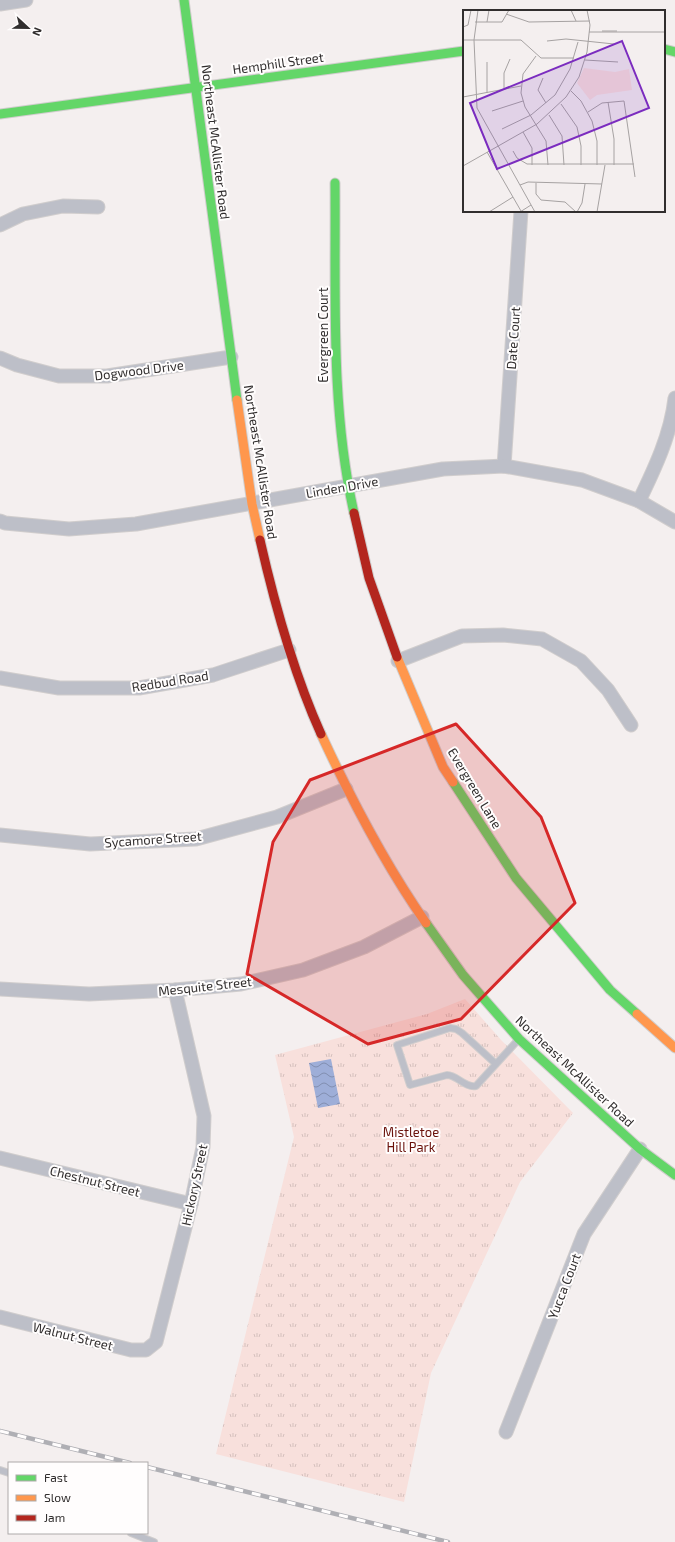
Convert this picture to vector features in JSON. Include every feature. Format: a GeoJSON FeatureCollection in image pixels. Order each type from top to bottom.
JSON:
{"type":"FeatureCollection","features":[{"type":"Feature","properties":{"kind":"street"},"geometry":{"type":"LineString","coordinates":[[0,4],[26,0]]}},
{"type":"Feature","properties":{"kind":"street","name":"Northeast McAllister Road"},"geometry":{"type":"LineString","coordinates":[[184,0],[252,504],[269,580],[289,650],[313,718],[346,789],[382,855],[422,917],[463,974],[519,1039],[640,1149],[675,1175]]}},
{"type":"Feature","properties":{"kind":"street"},"geometry":{"type":"LineString","coordinates":[[665,49],[675,52]]}},
{"type":"Feature","properties":{"kind":"street","name":"Hemphill Street"},"geometry":{"type":"LineString","coordinates":[[0,114],[463,51]]}},
{"type":"Feature","properties":{"kind":"street","name":"Evergreen Court"},"geometry":{"type":"LineString","coordinates":[[335,183],[337,390],[348,486]]}},
{"type":"Feature","properties":{"kind":"street"},"geometry":{"type":"LineString","coordinates":[[0,225],[23,214],[63,206],[98,207]]}},
{"type":"Feature","properties":{"kind":"street","name":"Date Court"},"geometry":{"type":"LineString","coordinates":[[504,466],[521,212]]}},
{"type":"Feature","properties":{"kind":"street","name":"Dogwood Drive"},"geometry":{"type":"LineString","coordinates":[[0,358],[17,365],[59,376],[107,376],[231,357]]}},
{"type":"Feature","properties":{"kind":"street"},"geometry":{"type":"LineString","coordinates":[[639,501],[655,468],[668,432],[675,398]]}},
{"type":"Feature","properties":{"kind":"street","name":"Linden Drive"},"geometry":{"type":"LineString","coordinates":[[0,521],[12,524],[69,529],[136,524],[443,469],[504,466],[582,480],[639,501],[675,522]]}},
{"type":"Feature","properties":{"kind":"street","name":"Evergreen Lane"},"geometry":{"type":"LineString","coordinates":[[348,486],[369,578],[398,662],[443,767],[516,878],[610,990],[675,1048]]}},
{"type":"Feature","properties":{"kind":"street"},"geometry":{"type":"LineString","coordinates":[[398,662],[462,636],[503,635],[542,640],[581,661],[608,690],[631,725]]}},
{"type":"Feature","properties":{"kind":"street","name":"Redbud Road"},"geometry":{"type":"LineString","coordinates":[[0,678],[59,688],[139,688],[213,675],[289,650]]}},
{"type":"Feature","properties":{"kind":"street","name":"Sycamore Street"},"geometry":{"type":"LineString","coordinates":[[0,835],[90,844],[196,839],[277,816],[346,789]]}},
{"type":"Feature","properties":{"kind":"street","name":"Mesquite Street"},"geometry":{"type":"LineString","coordinates":[[0,989],[88,994],[175,990],[241,984],[303,970],[364,946],[422,917]]}},
{"type":"Feature","properties":{"kind":"street","name":"Hickory Street"},"geometry":{"type":"LineString","coordinates":[[146,1350],[156,1342],[191,1204],[203,1147],[204,1116],[175,990]]}},
{"type":"Feature","properties":{"kind":"street","name":"Yucca Court"},"geometry":{"type":"LineString","coordinates":[[506,1432],[584,1234],[640,1149]]}},
{"type":"Feature","properties":{"kind":"street","name":"Chestnut Street"},"geometry":{"type":"LineString","coordinates":[[0,1158],[191,1204]]}},
{"type":"Feature","properties":{"kind":"street","name":"Walnut Street"},"geometry":{"type":"LineString","coordinates":[[0,1317],[131,1350],[146,1350]]}},
{"type":"Feature","properties":{"kind":"lane"},"geometry":{"type":"LineString","coordinates":[[496,1064],[456,1029],[450,1028],[397,1045],[410,1085],[447,1074],[452,1075],[472,1087],[476,1086],[519,1039]]}},
{"type":"Feature","properties":{"kind":"lane"},"geometry":{"type":"LineString","coordinates":[[134,1534],[154,1542]]}},
{"type":"Feature","properties":{"kind":"highlighted area"},"geometry":{"type":"Polygon","coordinates":[[[456,724],[541,817],[575,903],[461,1019],[368,1044],[247,974],[273,842],[310,780],[456,724]]]}},
{"type":"Feature","properties":{"kind":"green space","name":"Mistletoe Hill Park"},"geometry":{"type":"Polygon","coordinates":[[[465,999],[502,1041],[573,1113],[520,1182],[431,1373],[404,1502],[216,1454],[294,1137],[275,1055],[427,1014],[465,999]]]}},
{"type":"Feature","properties":{"kind":"water"},"geometry":{"type":"Polygon","coordinates":[[[331,1059],[340,1104],[318,1108],[309,1063],[331,1059]]]}},
{"type":"Feature","properties":{"kind":"railway"},"geometry":{"type":"LineString","coordinates":[[0,1431],[126,1462]]}},
{"type":"Feature","properties":{"kind":"railway"},"geometry":{"type":"LineString","coordinates":[[148,1467],[448,1542]]}},
{"type":"Feature","properties":{"kind":"traffic: fast"},"geometry":{"type":"LineString","coordinates":[[184,0],[237,400]]}},
{"type":"Feature","properties":{"kind":"traffic: fast"},"geometry":{"type":"LineString","coordinates":[[665,49],[675,52]]}},
{"type":"Feature","properties":{"kind":"traffic: fast"},"geometry":{"type":"LineString","coordinates":[[0,114],[463,51]]}},
{"type":"Feature","properties":{"kind":"traffic: fast"},"geometry":{"type":"LineString","coordinates":[[335,183],[335,307],[338,391],[346,473],[354,513]]}},
{"type":"Feature","properties":{"kind":"traffic: fast"},"geometry":{"type":"LineString","coordinates":[[453,782],[516,878],[610,990],[637,1014]]}},
{"type":"Feature","properties":{"kind":"traffic: fast"},"geometry":{"type":"LineString","coordinates":[[426,923],[463,975],[519,1039],[640,1149],[675,1175]]}},
{"type":"Feature","properties":{"kind":"traffic: slow"},"geometry":{"type":"LineString","coordinates":[[237,400],[252,504],[260,540]]}},
{"type":"Feature","properties":{"kind":"traffic: slow"},"geometry":{"type":"LineString","coordinates":[[397,657],[443,767],[453,782]]}},
{"type":"Feature","properties":{"kind":"traffic: slow"},"geometry":{"type":"LineString","coordinates":[[321,734],[344,783],[382,854],[426,923]]}},
{"type":"Feature","properties":{"kind":"traffic: slow"},"geometry":{"type":"LineString","coordinates":[[637,1014],[675,1048]]}},
{"type":"Feature","properties":{"kind":"traffic: jam"},"geometry":{"type":"LineString","coordinates":[[354,513],[369,578],[397,657]]}},
{"type":"Feature","properties":{"kind":"traffic: jam"},"geometry":{"type":"LineString","coordinates":[[260,540],[293,663],[321,734]]}}]}
